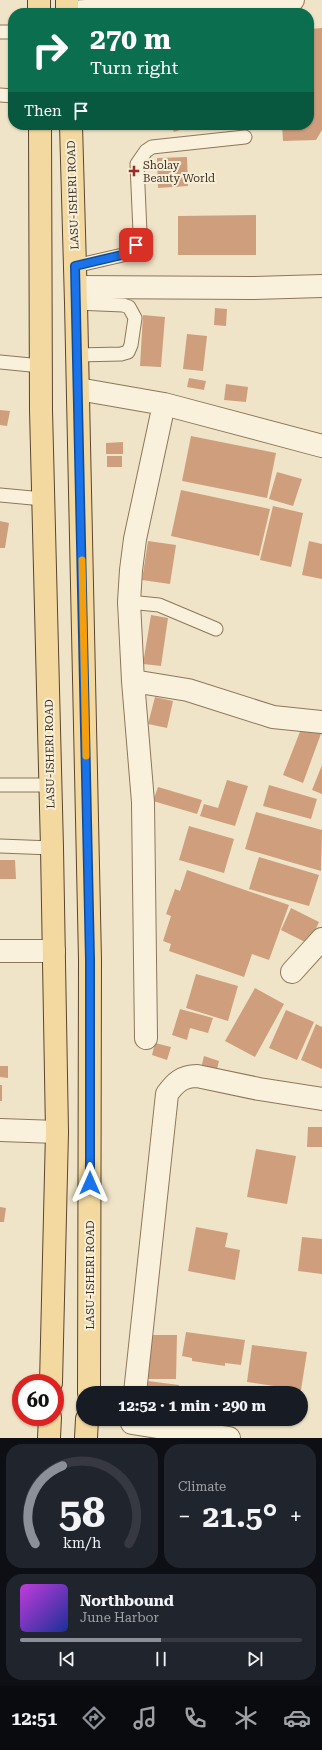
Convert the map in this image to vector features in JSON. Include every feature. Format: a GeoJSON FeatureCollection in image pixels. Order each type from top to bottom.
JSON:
{"type":"FeatureCollection","features":[{"type":"Feature","properties":{"kind":"main road","name":"LASU-ISHERI ROAD"},"geometry":{"type":"LineString","coordinates":[[40,130],[43,499],[52,848],[57,1132],[51,1374]]}},
{"type":"Feature","properties":{"kind":"main road","name":"LASU-ISHERI ROAD"},"geometry":{"type":"LineString","coordinates":[[70,130],[78,355],[90,960],[89,1386]]}},
{"type":"Feature","properties":{"kind":"main road"},"geometry":{"type":"LineString","coordinates":[[49,1438],[50,1426]]}},
{"type":"Feature","properties":{"kind":"main road"},"geometry":{"type":"LineString","coordinates":[[86,1438],[87,1426]]}},
{"type":"Feature","properties":{"kind":"street"},"geometry":{"type":"LineString","coordinates":[[67,8],[294,0]]}},
{"type":"Feature","properties":{"kind":"street"},"geometry":{"type":"LineString","coordinates":[[76,285],[253,288],[322,286]]}},
{"type":"Feature","properties":{"kind":"street"},"geometry":{"type":"LineString","coordinates":[[78,389],[164,404],[322,446]]}},
{"type":"Feature","properties":{"kind":"street"},"geometry":{"type":"LineString","coordinates":[[146,1038],[143,802],[133,681],[129,602],[135,539],[164,404]]}},
{"type":"Feature","properties":{"kind":"street"},"geometry":{"type":"LineString","coordinates":[[133,681],[188,690],[273,717],[322,722]]}},
{"type":"Feature","properties":{"kind":"street"},"geometry":{"type":"LineString","coordinates":[[292,972],[322,939]]}},
{"type":"Feature","properties":{"kind":"street"},"geometry":{"type":"LineString","coordinates":[[0,951],[54,951]]}},
{"type":"Feature","properties":{"kind":"street"},"geometry":{"type":"LineString","coordinates":[[136,1386],[167,1094],[172,1086],[187,1076],[197,1076],[260,1089],[322,1099]]}},
{"type":"Feature","properties":{"kind":"street"},"geometry":{"type":"LineString","coordinates":[[0,1130],[57,1132]]}},
{"type":"Feature","properties":{"kind":"street"},"geometry":{"type":"LineString","coordinates":[[131,1427],[228,1438]]}},
{"type":"Feature","properties":{"kind":"lane"},"geometry":{"type":"LineString","coordinates":[[76,285],[126,254],[136,245],[140,232],[137,164],[146,151],[152,148],[245,137]]}},
{"type":"Feature","properties":{"kind":"lane"},"geometry":{"type":"LineString","coordinates":[[76,285],[129,308],[135,318],[131,345],[128,352],[121,354],[78,355]]}},
{"type":"Feature","properties":{"kind":"lane"},"geometry":{"type":"LineString","coordinates":[[0,362],[41,366]]}},
{"type":"Feature","properties":{"kind":"lane"},"geometry":{"type":"LineString","coordinates":[[0,496],[43,499]]}},
{"type":"Feature","properties":{"kind":"lane"},"geometry":{"type":"LineString","coordinates":[[129,602],[159,605],[216,629]]}},
{"type":"Feature","properties":{"kind":"lane"},"geometry":{"type":"LineString","coordinates":[[0,785],[50,785]]}},
{"type":"Feature","properties":{"kind":"lane"},"geometry":{"type":"LineString","coordinates":[[0,846],[52,848]]}},
{"type":"Feature","properties":{"kind":"building"},"geometry":{"type":"Polygon","coordinates":[[[322,28],[322,130],[316,140],[283,141],[282,130],[314,130],[314,29],[322,28]]]}},
{"type":"Feature","properties":{"kind":"building"},"geometry":{"type":"Polygon","coordinates":[[[187,157],[188,186],[158,188],[157,158],[187,157]]]}},
{"type":"Feature","properties":{"kind":"building"},"geometry":{"type":"Polygon","coordinates":[[[256,215],[256,255],[178,255],[178,216],[256,215]]]}},
{"type":"Feature","properties":{"kind":"building"},"geometry":{"type":"Polygon","coordinates":[[[215,308],[227,309],[226,326],[214,325],[215,308]]]}},
{"type":"Feature","properties":{"kind":"building"},"geometry":{"type":"Polygon","coordinates":[[[143,315],[165,317],[161,367],[140,366],[143,315]]]}},
{"type":"Feature","properties":{"kind":"building"},"geometry":{"type":"Polygon","coordinates":[[[187,334],[207,336],[203,371],[183,369],[187,334]]]}},
{"type":"Feature","properties":{"kind":"building"},"geometry":{"type":"Polygon","coordinates":[[[189,378],[206,381],[204,390],[187,387],[189,378]]]}},
{"type":"Feature","properties":{"kind":"building"},"geometry":{"type":"Polygon","coordinates":[[[226,384],[248,387],[246,402],[224,400],[226,384]]]}},
{"type":"Feature","properties":{"kind":"building"},"geometry":{"type":"Polygon","coordinates":[[[0,410],[10,411],[7,426],[0,425],[0,410]]]}},
{"type":"Feature","properties":{"kind":"building"},"geometry":{"type":"Polygon","coordinates":[[[191,436],[276,453],[267,498],[182,481],[191,436]]]}},
{"type":"Feature","properties":{"kind":"building"},"geometry":{"type":"Polygon","coordinates":[[[123,442],[123,454],[106,454],[106,443],[123,442]]]}},
{"type":"Feature","properties":{"kind":"building"},"geometry":{"type":"Polygon","coordinates":[[[107,456],[122,456],[122,467],[107,467],[107,456]]]}},
{"type":"Feature","properties":{"kind":"building"},"geometry":{"type":"Polygon","coordinates":[[[277,472],[302,479],[293,506],[269,499],[277,472]]]}},
{"type":"Feature","properties":{"kind":"building"},"geometry":{"type":"Polygon","coordinates":[[[181,490],[270,509],[259,556],[171,536],[181,490]]]}},
{"type":"Feature","properties":{"kind":"building"},"geometry":{"type":"Polygon","coordinates":[[[273,506],[303,513],[291,567],[260,560],[273,506]]]}},
{"type":"Feature","properties":{"kind":"building"},"geometry":{"type":"Polygon","coordinates":[[[0,521],[9,523],[5,548],[0,548],[0,521]]]}},
{"type":"Feature","properties":{"kind":"building"},"geometry":{"type":"Polygon","coordinates":[[[148,541],[176,545],[170,584],[142,580],[148,541]]]}},
{"type":"Feature","properties":{"kind":"building"},"geometry":{"type":"Polygon","coordinates":[[[309,541],[322,544],[322,579],[302,575],[309,541]]]}},
{"type":"Feature","properties":{"kind":"building"},"geometry":{"type":"Polygon","coordinates":[[[151,615],[168,618],[161,666],[143,664],[151,615]]]}},
{"type":"Feature","properties":{"kind":"building"},"geometry":{"type":"Polygon","coordinates":[[[155,697],[173,701],[167,728],[148,724],[155,697]]]}},
{"type":"Feature","properties":{"kind":"building"},"geometry":{"type":"Polygon","coordinates":[[[303,724],[322,731],[303,783],[283,775],[303,724]]]}},
{"type":"Feature","properties":{"kind":"building"},"geometry":{"type":"Polygon","coordinates":[[[322,765],[322,794],[312,790],[322,765]]]}},
{"type":"Feature","properties":{"kind":"building"},"geometry":{"type":"Polygon","coordinates":[[[227,780],[248,786],[235,826],[200,816],[204,804],[218,808],[227,780]]]}},
{"type":"Feature","properties":{"kind":"building"},"geometry":{"type":"Polygon","coordinates":[[[269,785],[317,799],[311,819],[263,806],[269,785]]]}},
{"type":"Feature","properties":{"kind":"building"},"geometry":{"type":"Polygon","coordinates":[[[158,787],[202,800],[197,814],[153,801],[158,787]]]}},
{"type":"Feature","properties":{"kind":"building"},"geometry":{"type":"Polygon","coordinates":[[[256,812],[322,830],[321,871],[245,849],[256,812]]]}},
{"type":"Feature","properties":{"kind":"building"},"geometry":{"type":"Polygon","coordinates":[[[189,826],[234,839],[224,873],[179,860],[189,826]]]}},
{"type":"Feature","properties":{"kind":"building"},"geometry":{"type":"Polygon","coordinates":[[[259,857],[319,875],[309,906],[249,889],[259,857]]]}},
{"type":"Feature","properties":{"kind":"building"},"geometry":{"type":"Polygon","coordinates":[[[0,860],[15,860],[16,879],[0,879],[0,860]]]}},
{"type":"Feature","properties":{"kind":"building"},"geometry":{"type":"Polygon","coordinates":[[[187,870],[289,905],[269,960],[252,954],[244,977],[169,951],[171,944],[163,941],[171,916],[166,914],[175,889],[180,891],[187,870]]]}},
{"type":"Feature","properties":{"kind":"building"},"geometry":{"type":"Polygon","coordinates":[[[291,908],[319,922],[309,944],[281,930],[291,908]]]}},
{"type":"Feature","properties":{"kind":"building"},"geometry":{"type":"Polygon","coordinates":[[[196,974],[238,986],[228,1021],[186,1008],[196,974]]]}},
{"type":"Feature","properties":{"kind":"building"},"geometry":{"type":"Polygon","coordinates":[[[255,988],[284,1004],[255,1057],[225,1041],[255,988]]]}},
{"type":"Feature","properties":{"kind":"building"},"geometry":{"type":"Polygon","coordinates":[[[180,1009],[213,1018],[208,1033],[190,1028],[187,1040],[172,1035],[180,1009]]]}},
{"type":"Feature","properties":{"kind":"building"},"geometry":{"type":"Polygon","coordinates":[[[286,1010],[314,1022],[297,1060],[269,1048],[286,1010]]]}},
{"type":"Feature","properties":{"kind":"building"},"geometry":{"type":"Polygon","coordinates":[[[316,1024],[322,1027],[322,1069],[301,1060],[316,1024]]]}},
{"type":"Feature","properties":{"kind":"building"},"geometry":{"type":"Polygon","coordinates":[[[155,1043],[171,1047],[167,1060],[152,1055],[155,1043]]]}},
{"type":"Feature","properties":{"kind":"building"},"geometry":{"type":"Polygon","coordinates":[[[204,1056],[219,1061],[216,1073],[201,1068],[204,1056]]]}},
{"type":"Feature","properties":{"kind":"building"},"geometry":{"type":"Polygon","coordinates":[[[0,1066],[8,1066],[8,1078],[0,1077],[0,1066]]]}},
{"type":"Feature","properties":{"kind":"building"},"geometry":{"type":"Polygon","coordinates":[[[0,1085],[2,1085],[2,1101],[0,1101],[0,1085]]]}},
{"type":"Feature","properties":{"kind":"building"},"geometry":{"type":"Polygon","coordinates":[[[308,1127],[322,1127],[322,1147],[307,1147],[308,1127]]]}},
{"type":"Feature","properties":{"kind":"building"},"geometry":{"type":"Polygon","coordinates":[[[256,1149],[296,1156],[287,1204],[247,1197],[256,1149]]]}},
{"type":"Feature","properties":{"kind":"building"},"geometry":{"type":"Polygon","coordinates":[[[0,1207],[6,1208],[4,1222],[0,1222],[0,1207]]]}},
{"type":"Feature","properties":{"kind":"building"},"geometry":{"type":"Polygon","coordinates":[[[196,1227],[228,1233],[225,1247],[240,1250],[235,1280],[188,1271],[196,1227]]]}},
{"type":"Feature","properties":{"kind":"building"},"geometry":{"type":"Polygon","coordinates":[[[302,1237],[322,1239],[322,1274],[298,1271],[302,1237]]]}},
{"type":"Feature","properties":{"kind":"building"},"geometry":{"type":"Polygon","coordinates":[[[186,1332],[245,1340],[241,1365],[225,1363],[225,1366],[192,1361],[192,1358],[182,1356],[186,1332]]]}},
{"type":"Feature","properties":{"kind":"building"},"geometry":{"type":"Polygon","coordinates":[[[148,1335],[177,1335],[176,1379],[147,1379],[148,1335]]]}},
{"type":"Feature","properties":{"kind":"building"},"geometry":{"type":"Polygon","coordinates":[[[252,1345],[307,1352],[302,1386],[274,1386],[247,1382],[252,1345]]]}},
{"type":"Feature","properties":{"kind":"building"},"geometry":{"type":"Polygon","coordinates":[[[148,1381],[179,1385],[179,1386],[147,1386],[148,1381]]]}},
{"type":"Feature","properties":{"kind":"slow traffic"},"geometry":{"type":"LineString","coordinates":[[82,560],[86,756]]}},
{"type":"Feature","properties":{"kind":"place","name":"Sholay Beauty World"},"geometry":{"type":"Point","coordinates":[134,171]}},
{"type":"Feature","properties":{"kind":"route"},"geometry":{"type":"LineString","coordinates":[[90,1183],[90,960],[75,266],[126,254],[136,245]]}}]}
